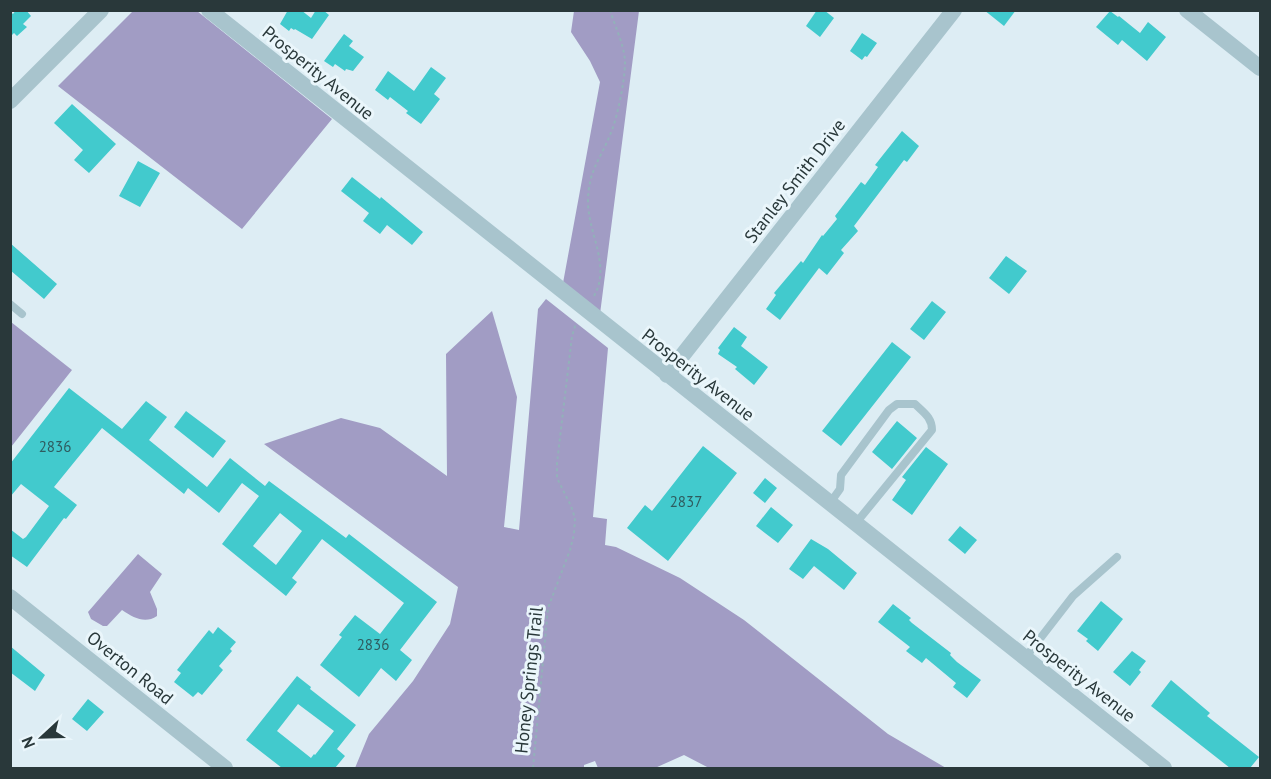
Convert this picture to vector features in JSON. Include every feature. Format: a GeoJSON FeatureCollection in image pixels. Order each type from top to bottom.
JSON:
{"type":"FeatureCollection","features":[{"type":"Feature","properties":{"kind":"street"},"geometry":{"type":"LineString","coordinates":[[10,101],[100,10]]}},
{"type":"Feature","properties":{"kind":"street","name":"Prosperity Avenue"},"geometry":{"type":"LineString","coordinates":[[209,10],[1164,768]]}},
{"type":"Feature","properties":{"kind":"street","name":"Stanley Smith Drive"},"geometry":{"type":"LineString","coordinates":[[667,375],[954,10]]}},
{"type":"Feature","properties":{"kind":"street"},"geometry":{"type":"LineString","coordinates":[[1187,10],[1260,68]]}},
{"type":"Feature","properties":{"kind":"street","name":"Overton Road"},"geometry":{"type":"LineString","coordinates":[[10,597],[225,768]]}},
{"type":"Feature","properties":{"kind":"lane"},"geometry":{"type":"LineString","coordinates":[[10,304],[22,314]]}},
{"type":"Feature","properties":{"kind":"lane"},"geometry":{"type":"LineString","coordinates":[[830,503],[840,489],[841,475],[890,410],[897,404],[915,404],[927,415],[932,423],[932,430],[856,523]]}},
{"type":"Feature","properties":{"kind":"lane"},"geometry":{"type":"LineString","coordinates":[[1024,658],[1073,596],[1117,557]]}},
{"type":"Feature","properties":{"kind":"path"},"geometry":{"type":"LineString","coordinates":[[592,300],[600,286],[602,275],[588,205],[590,183],[595,165],[614,126],[625,63],[610,10]]}},
{"type":"Feature","properties":{"kind":"path","name":"Honey Springs Trail"},"geometry":{"type":"LineString","coordinates":[[533,768],[548,608],[574,534],[575,518],[557,478],[557,464],[572,336],[580,317]]}},
{"type":"Feature","properties":{"kind":"shaded area"},"geometry":{"type":"Polygon","coordinates":[[[133,11],[197,11],[332,119],[242,229],[58,86],[133,11]]]}},
{"type":"Feature","properties":{"kind":"shaded area"},"geometry":{"type":"Polygon","coordinates":[[[574,11],[639,11],[600,314],[563,283],[600,82],[590,61],[571,32],[574,11]]]}},
{"type":"Feature","properties":{"kind":"shaded area"},"geometry":{"type":"Polygon","coordinates":[[[546,299],[608,348],[593,517],[607,519],[605,545],[616,547],[680,578],[744,620],[888,734],[946,768],[709,768],[684,755],[655,768],[598,768],[595,761],[584,765],[584,768],[355,768],[369,734],[413,681],[450,624],[458,587],[264,444],[341,418],[380,428],[447,476],[446,354],[492,311],[517,397],[504,527],[519,530],[538,309],[546,299]]]}},
{"type":"Feature","properties":{"kind":"shaded area"},"geometry":{"type":"Polygon","coordinates":[[[11,322],[72,370],[11,447],[11,322]]]}},
{"type":"Feature","properties":{"kind":"shaded area"},"geometry":{"type":"Polygon","coordinates":[[[138,554],[162,574],[150,592],[157,609],[157,616],[148,620],[140,619],[122,610],[107,626],[91,619],[88,612],[138,554]]]}},
{"type":"Feature","properties":{"kind":"building"},"geometry":{"type":"Polygon","coordinates":[[[16,10],[26,10],[31,16],[23,24],[27,27],[17,36],[14,33],[10,37],[10,11],[13,14],[16,10]]]}},
{"type":"Feature","properties":{"kind":"building"},"geometry":{"type":"Polygon","coordinates":[[[288,10],[301,10],[311,18],[316,10],[323,10],[329,15],[312,39],[295,29],[291,28],[289,31],[280,24],[288,10]]]}},
{"type":"Feature","properties":{"kind":"building"},"geometry":{"type":"Polygon","coordinates":[[[817,10],[824,10],[834,18],[820,37],[806,26],[817,10]]]}},
{"type":"Feature","properties":{"kind":"building"},"geometry":{"type":"Polygon","coordinates":[[[984,10],[1016,10],[1004,26],[984,10]]]}},
{"type":"Feature","properties":{"kind":"building"},"geometry":{"type":"Polygon","coordinates":[[[1110,11],[1140,33],[1148,22],[1166,37],[1147,61],[1122,40],[1118,45],[1096,27],[1110,11]]]}},
{"type":"Feature","properties":{"kind":"building"},"geometry":{"type":"Polygon","coordinates":[[[862,33],[877,43],[862,60],[850,51],[862,33]]]}},
{"type":"Feature","properties":{"kind":"building"},"geometry":{"type":"Polygon","coordinates":[[[344,34],[353,41],[349,46],[364,57],[353,71],[346,69],[345,71],[335,64],[333,67],[324,61],[344,34]]]}},
{"type":"Feature","properties":{"kind":"building"},"geometry":{"type":"Polygon","coordinates":[[[431,67],[446,78],[434,94],[440,99],[421,124],[390,97],[388,100],[375,90],[388,71],[414,91],[431,67]]]}},
{"type":"Feature","properties":{"kind":"building"},"geometry":{"type":"Polygon","coordinates":[[[72,104],[116,144],[89,173],[74,160],[83,150],[54,123],[72,104]]]}},
{"type":"Feature","properties":{"kind":"building"},"geometry":{"type":"Polygon","coordinates":[[[902,131],[919,146],[907,162],[904,160],[854,226],[858,231],[841,250],[844,253],[827,275],[819,268],[780,320],[766,309],[776,295],[774,293],[801,261],[803,263],[822,235],[837,219],[835,216],[861,182],[865,185],[878,167],[875,165],[902,131]]]}},
{"type":"Feature","properties":{"kind":"building"},"geometry":{"type":"Polygon","coordinates":[[[138,161],[160,173],[140,207],[119,196],[138,161]]]}},
{"type":"Feature","properties":{"kind":"building"},"geometry":{"type":"Polygon","coordinates":[[[352,177],[380,199],[381,197],[423,232],[412,245],[387,225],[380,234],[363,221],[369,213],[341,191],[352,177]]]}},
{"type":"Feature","properties":{"kind":"building"},"geometry":{"type":"Polygon","coordinates":[[[10,243],[57,284],[44,299],[10,270],[10,243]]]}},
{"type":"Feature","properties":{"kind":"building"},"geometry":{"type":"Polygon","coordinates":[[[1006,256],[1027,271],[1009,294],[989,278],[1006,256]]]}},
{"type":"Feature","properties":{"kind":"building"},"geometry":{"type":"Polygon","coordinates":[[[932,301],[946,312],[924,340],[910,329],[932,301]]]}},
{"type":"Feature","properties":{"kind":"building"},"geometry":{"type":"Polygon","coordinates":[[[734,327],[747,337],[741,346],[768,367],[754,385],[735,369],[737,367],[718,354],[720,350],[718,348],[734,327]]]}},
{"type":"Feature","properties":{"kind":"building"},"geometry":{"type":"Polygon","coordinates":[[[892,342],[911,357],[841,446],[822,431],[892,342]]]}},
{"type":"Feature","properties":{"kind":"building"},"geometry":{"type":"Polygon","coordinates":[[[69,388],[122,429],[146,401],[167,417],[149,440],[207,487],[230,458],[265,486],[269,481],[346,538],[349,534],[437,602],[400,650],[412,660],[396,681],[381,668],[359,697],[320,665],[342,637],[339,635],[355,615],[380,634],[404,603],[322,539],[292,578],[297,582],[286,596],[222,544],[259,496],[242,483],[219,513],[188,488],[184,494],[102,428],[54,487],[77,505],[66,519],[64,518],[27,567],[10,555],[10,529],[23,539],[49,506],[21,484],[10,497],[10,464],[69,388]],[[280,513],[253,546],[276,565],[302,531],[280,513]]]}},
{"type":"Feature","properties":{"kind":"building"},"geometry":{"type":"Polygon","coordinates":[[[186,411],[226,441],[213,458],[174,427],[186,411]]]}},
{"type":"Feature","properties":{"kind":"building"},"geometry":{"type":"Polygon","coordinates":[[[897,421],[917,438],[892,469],[872,452],[897,421]]]}},
{"type":"Feature","properties":{"kind":"building"},"geometry":{"type":"Polygon","coordinates":[[[703,446],[737,473],[668,561],[627,528],[645,505],[652,511],[703,446]]]}},
{"type":"Feature","properties":{"kind":"building"},"geometry":{"type":"Polygon","coordinates":[[[926,447],[948,464],[912,515],[892,500],[906,480],[902,477],[926,447]]]}},
{"type":"Feature","properties":{"kind":"building"},"geometry":{"type":"Polygon","coordinates":[[[765,478],[777,488],[765,503],[753,493],[765,478]]]}},
{"type":"Feature","properties":{"kind":"building"},"geometry":{"type":"Polygon","coordinates":[[[771,507],[793,525],[778,543],[756,526],[771,507]]]}},
{"type":"Feature","properties":{"kind":"building"},"geometry":{"type":"Polygon","coordinates":[[[960,526],[977,540],[965,554],[948,540],[960,526]]]}},
{"type":"Feature","properties":{"kind":"building"},"geometry":{"type":"Polygon","coordinates":[[[811,539],[828,549],[857,573],[844,590],[814,566],[803,579],[789,569],[811,539]]]}},
{"type":"Feature","properties":{"kind":"building"},"geometry":{"type":"Polygon","coordinates":[[[1101,601],[1123,619],[1098,651],[1077,631],[1101,601]]]}},
{"type":"Feature","properties":{"kind":"building"},"geometry":{"type":"Polygon","coordinates":[[[893,604],[911,618],[909,620],[912,623],[951,653],[950,655],[957,662],[981,680],[967,698],[953,687],[956,683],[926,658],[922,663],[906,651],[910,647],[878,622],[893,604]]]}},
{"type":"Feature","properties":{"kind":"building"},"geometry":{"type":"Polygon","coordinates":[[[218,627],[236,642],[230,649],[232,651],[219,666],[223,670],[202,695],[198,692],[193,697],[174,682],[181,673],[177,670],[209,630],[213,634],[218,627]]]}},
{"type":"Feature","properties":{"kind":"building"},"geometry":{"type":"Polygon","coordinates":[[[10,646],[45,675],[35,691],[10,672],[10,646]]]}},
{"type":"Feature","properties":{"kind":"building"},"geometry":{"type":"Polygon","coordinates":[[[1132,651],[1146,661],[1130,686],[1113,672],[1132,651]]]}},
{"type":"Feature","properties":{"kind":"building"},"geometry":{"type":"Polygon","coordinates":[[[297,676],[356,725],[337,749],[345,756],[335,768],[282,768],[246,740],[297,676]],[[298,704],[277,731],[311,758],[334,731],[298,704]]]}},
{"type":"Feature","properties":{"kind":"building"},"geometry":{"type":"Polygon","coordinates":[[[1171,680],[1210,713],[1207,716],[1259,757],[1250,768],[1230,768],[1151,706],[1171,680]]]}},
{"type":"Feature","properties":{"kind":"building"},"geometry":{"type":"Polygon","coordinates":[[[88,699],[104,712],[87,731],[72,719],[88,699]]]}}]}
